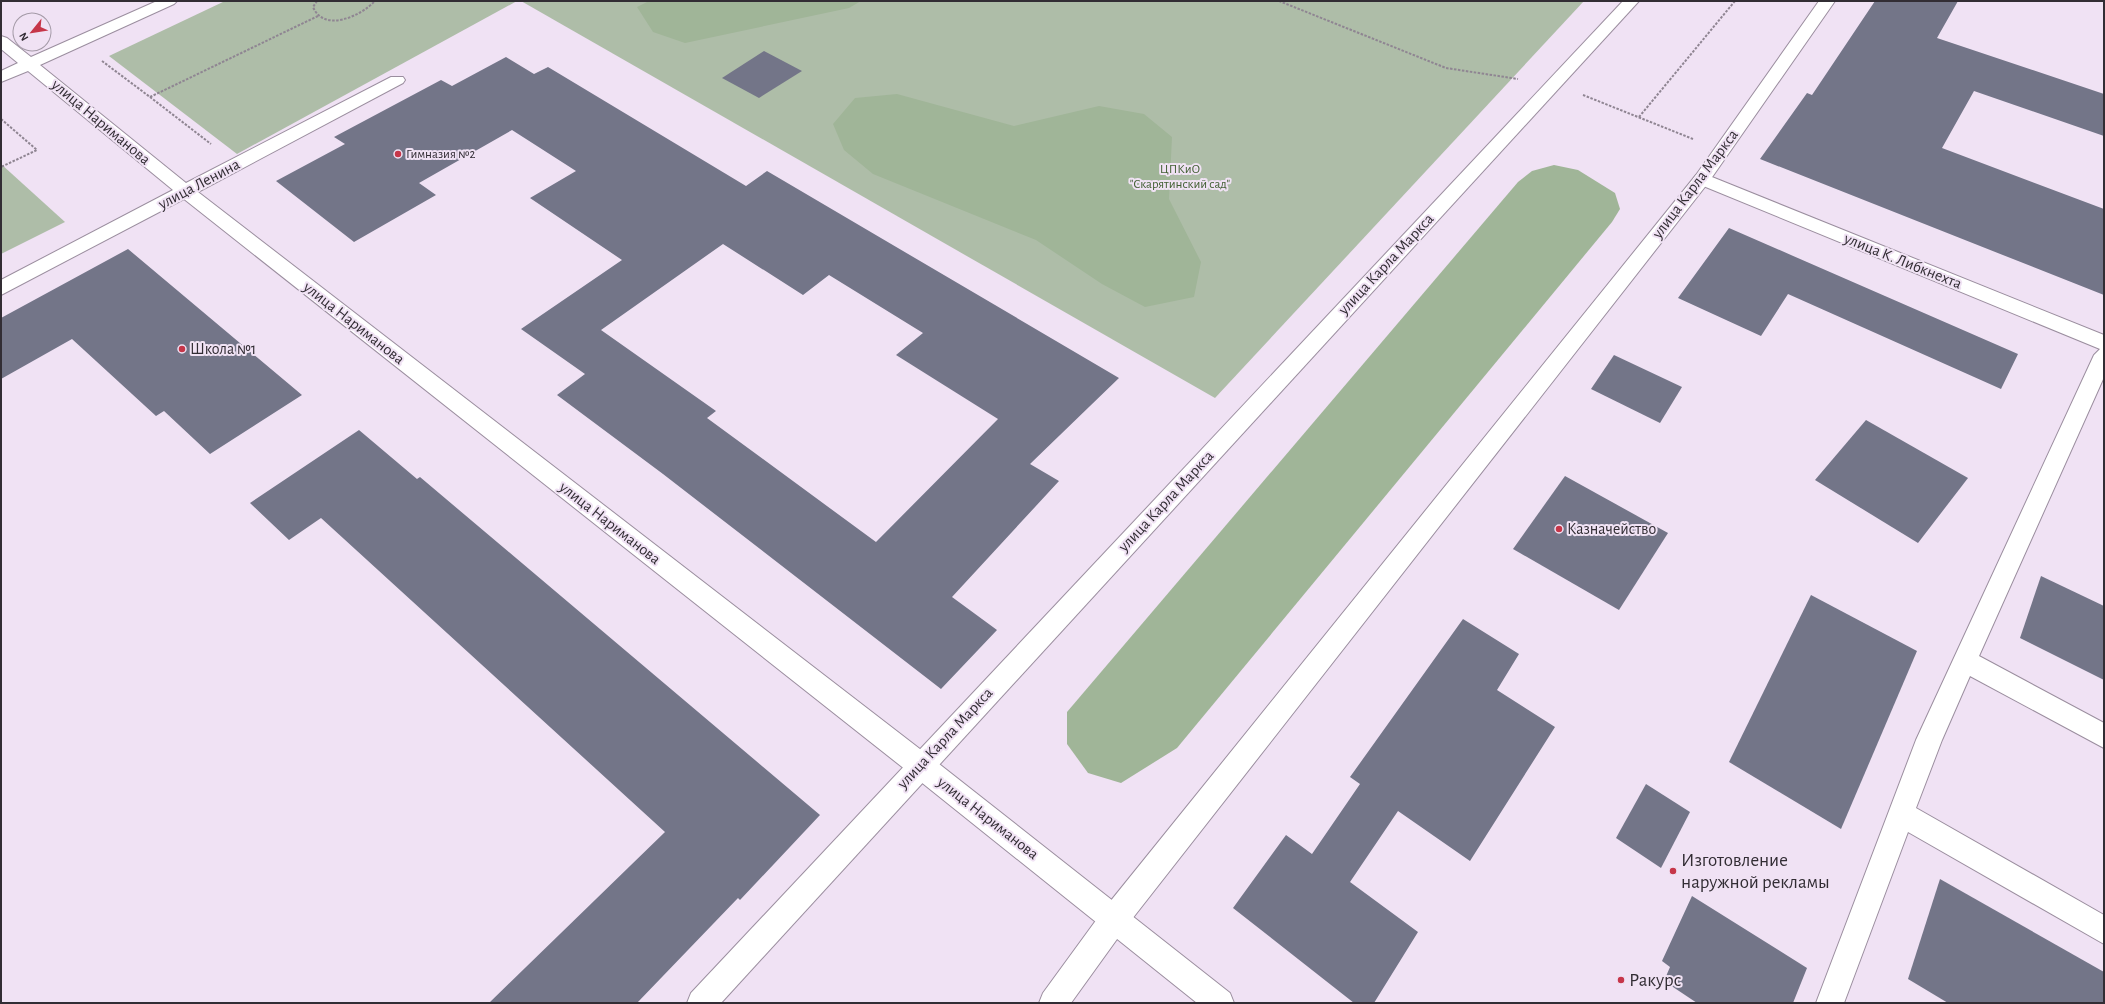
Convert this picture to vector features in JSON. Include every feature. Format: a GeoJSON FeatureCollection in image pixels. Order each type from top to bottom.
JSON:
{"type":"FeatureCollection","features":[{"type":"Feature","properties":{"kind":"main road"},"geometry":{"type":"LineString","coordinates":[[1,77],[169,1]]}},
{"type":"Feature","properties":{"kind":"main road","name":"улица Карла Маркса"},"geometry":{"type":"LineString","coordinates":[[702,1003],[920,765],[1631,1]]}},
{"type":"Feature","properties":{"kind":"main road","name":"улица Карла Маркса"},"geometry":{"type":"LineString","coordinates":[[1053,1003],[1115,918],[1702,179],[1827,1]]}},
{"type":"Feature","properties":{"kind":"main road","name":"улица Нариманова"},"geometry":{"type":"LineString","coordinates":[[1,41],[30,63],[186,192],[920,765],[1115,918],[1220,1003]]}},
{"type":"Feature","properties":{"kind":"main road","name":"улица Ленина"},"geometry":{"type":"LineString","coordinates":[[1,288],[398,80]]}},
{"type":"Feature","properties":{"kind":"main road","name":"улица К. Либкнехта"},"geometry":{"type":"LineString","coordinates":[[1702,179],[2104,343]]}},
{"type":"Feature","properties":{"kind":"main road"},"geometry":{"type":"LineString","coordinates":[[1830,1003],[1929,740],[2104,355]]}},
{"type":"Feature","properties":{"kind":"main road"},"geometry":{"type":"LineString","coordinates":[[1965,661],[2104,736]]}},
{"type":"Feature","properties":{"kind":"main road"},"geometry":{"type":"LineString","coordinates":[[1901,814],[2104,930]]}},
{"type":"Feature","properties":{"kind":"path"},"geometry":{"type":"LineString","coordinates":[[317,1],[313,7],[314,12],[318,16],[334,20],[350,18],[365,12],[375,1]]}},
{"type":"Feature","properties":{"kind":"path"},"geometry":{"type":"LineString","coordinates":[[1279,1],[1446,68],[1554,84],[1722,150]]}},
{"type":"Feature","properties":{"kind":"path"},"geometry":{"type":"LineString","coordinates":[[1639,117],[1735,1]]}},
{"type":"Feature","properties":{"kind":"path"},"geometry":{"type":"LineString","coordinates":[[150,97],[318,16]]}},
{"type":"Feature","properties":{"kind":"path"},"geometry":{"type":"LineString","coordinates":[[76,43],[150,97],[237,164]]}},
{"type":"Feature","properties":{"kind":"path"},"geometry":{"type":"LineString","coordinates":[[1,119],[37,150],[1,167]]}},
{"type":"Feature","properties":{"kind":"green space"},"geometry":{"type":"Polygon","coordinates":[[[225,1],[517,1],[237,154],[109,56],[225,1]]]}},
{"type":"Feature","properties":{"kind":"green space","name":"ЦПКиО \"Скарятинский сад\""},"geometry":{"type":"Polygon","coordinates":[[[521,1],[1584,1],[1215,398],[521,1]]]}},
{"type":"Feature","properties":{"kind":"green space"},"geometry":{"type":"Polygon","coordinates":[[[649,1],[861,1],[849,8],[685,43],[653,32],[637,7],[649,1]]]}},
{"type":"Feature","properties":{"kind":"green space"},"geometry":{"type":"Polygon","coordinates":[[[897,94],[1014,126],[1099,106],[1144,114],[1172,137],[1169,199],[1201,262],[1194,297],[1145,307],[1102,284],[1036,240],[873,174],[844,150],[833,124],[855,98],[897,94]]]}},
{"type":"Feature","properties":{"kind":"green space"},"geometry":{"type":"Polygon","coordinates":[[[1,164],[65,222],[1,254],[1,164]]]}},
{"type":"Feature","properties":{"kind":"green space"},"geometry":{"type":"Polygon","coordinates":[[[1554,165],[1578,170],[1615,193],[1620,209],[1612,222],[1177,748],[1121,783],[1088,773],[1067,744],[1067,712],[1518,182],[1532,171],[1554,165]]]}},
{"type":"Feature","properties":{"kind":"building"},"geometry":{"type":"Polygon","coordinates":[[[1875,1],[1958,1],[1937,38],[2104,94],[2104,136],[1974,91],[1942,148],[2104,209],[2104,295],[1760,159],[1807,93],[1812,95],[1875,1]]]}},
{"type":"Feature","properties":{"kind":"building"},"geometry":{"type":"Polygon","coordinates":[[[764,51],[802,71],[759,98],[722,78],[764,51]]]}},
{"type":"Feature","properties":{"kind":"building"},"geometry":{"type":"Polygon","coordinates":[[[506,57],[534,74],[548,67],[746,186],[767,171],[1119,378],[1030,464],[1059,481],[952,597],[997,630],[941,689],[663,474],[557,395],[585,374],[521,329],[622,260],[530,198],[576,171],[512,130],[419,183],[436,195],[354,242],[276,181],[345,144],[334,137],[441,80],[452,86],[506,57]],[[723,244],[601,330],[716,411],[707,418],[876,542],[998,419],[896,355],[923,333],[829,275],[803,295],[723,244]]]}},
{"type":"Feature","properties":{"kind":"building"},"geometry":{"type":"Polygon","coordinates":[[[1729,228],[2018,354],[2001,389],[1788,294],[1761,336],[1678,298],[1729,228]]]}},
{"type":"Feature","properties":{"kind":"building","name":"Школа №1"},"geometry":{"type":"Polygon","coordinates":[[[128,249],[302,395],[210,454],[164,411],[156,416],[72,339],[1,379],[1,318],[128,249]]]}},
{"type":"Feature","properties":{"kind":"building"},"geometry":{"type":"Polygon","coordinates":[[[1614,355],[1682,387],[1660,423],[1591,389],[1614,355]]]}},
{"type":"Feature","properties":{"kind":"building"},"geometry":{"type":"Polygon","coordinates":[[[1866,420],[1968,478],[1918,543],[1815,480],[1866,420]]]}},
{"type":"Feature","properties":{"kind":"building"},"geometry":{"type":"Polygon","coordinates":[[[359,430],[417,479],[420,477],[820,815],[740,900],[738,898],[637,1003],[489,1003],[665,832],[321,518],[289,540],[250,503],[359,430]]]}},
{"type":"Feature","properties":{"kind":"building"},"geometry":{"type":"Polygon","coordinates":[[[1565,476],[1668,533],[1619,610],[1513,549],[1565,476]]]}},
{"type":"Feature","properties":{"kind":"building"},"geometry":{"type":"Polygon","coordinates":[[[2041,576],[2104,606],[2104,680],[2020,638],[2041,576]]]}},
{"type":"Feature","properties":{"kind":"building"},"geometry":{"type":"Polygon","coordinates":[[[1811,595],[1917,651],[1841,829],[1729,762],[1811,595]]]}},
{"type":"Feature","properties":{"kind":"building"},"geometry":{"type":"Polygon","coordinates":[[[1463,619],[1519,654],[1497,690],[1555,727],[1470,861],[1398,811],[1350,882],[1418,932],[1374,1003],[1354,1003],[1233,908],[1286,835],[1312,854],[1360,784],[1350,777],[1463,619]]]}},
{"type":"Feature","properties":{"kind":"building"},"geometry":{"type":"Polygon","coordinates":[[[1646,784],[1690,812],[1661,868],[1616,838],[1646,784]]]}},
{"type":"Feature","properties":{"kind":"building"},"geometry":{"type":"Polygon","coordinates":[[[1940,879],[2104,972],[2104,1003],[1948,1003],[1908,979],[1940,879]]]}},
{"type":"Feature","properties":{"kind":"building"},"geometry":{"type":"Polygon","coordinates":[[[1692,896],[1807,968],[1793,1003],[1697,1003],[1664,981],[1670,967],[1662,961],[1692,896]]]}},
{"type":"Feature","properties":{"kind":"place","name":"Гимназия №2"},"geometry":{"type":"Point","coordinates":[398,154]}},
{"type":"Feature","properties":{"kind":"place","name":"Школа №1"},"geometry":{"type":"Point","coordinates":[182,349]}},
{"type":"Feature","properties":{"kind":"place","name":"Казначейство"},"geometry":{"type":"Point","coordinates":[1559,529]}},
{"type":"Feature","properties":{"kind":"place","name":"Изготовление наружной рекламы"},"geometry":{"type":"Point","coordinates":[1673,871]}},
{"type":"Feature","properties":{"kind":"place","name":"Ракурс"},"geometry":{"type":"Point","coordinates":[1621,980]}}]}
